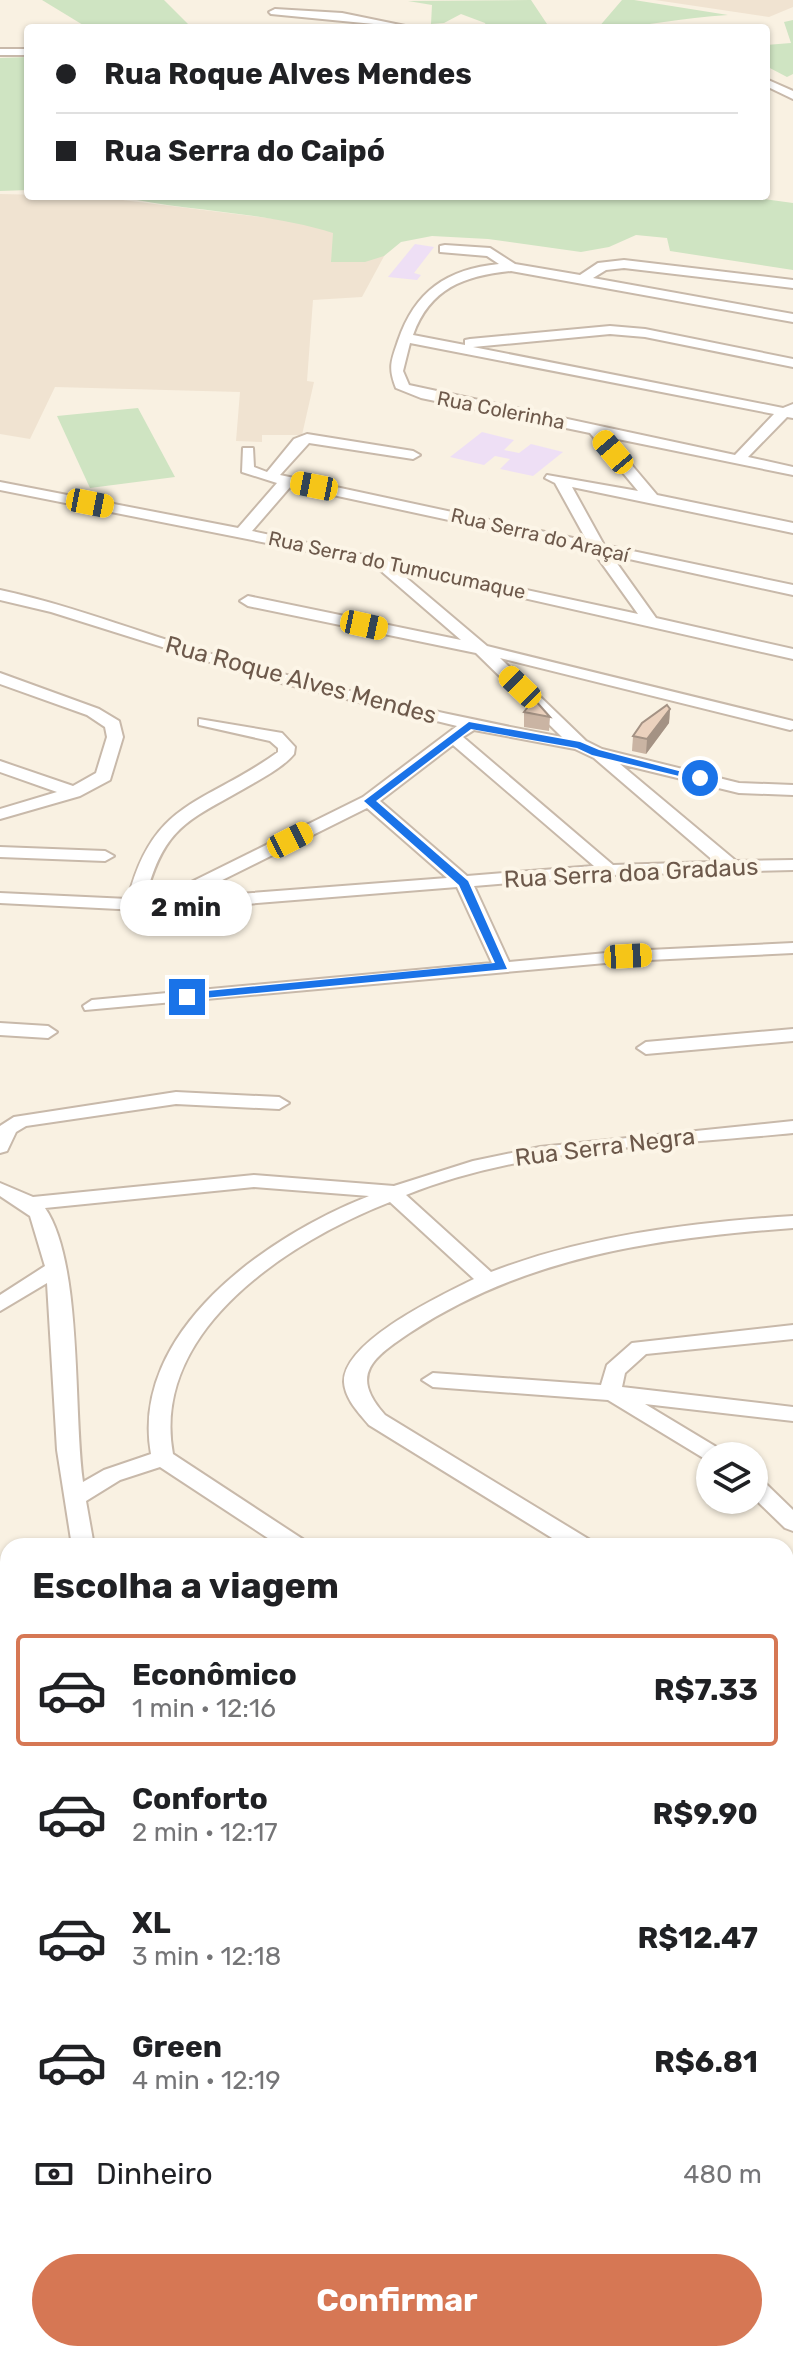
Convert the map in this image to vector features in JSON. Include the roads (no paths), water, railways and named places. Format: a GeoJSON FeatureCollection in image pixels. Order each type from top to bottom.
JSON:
{"type":"FeatureCollection","features":[{"type":"Feature","properties":{"kind":"street"},"geometry":{"type":"LineString","coordinates":[[275,12],[329,15],[384,24]]}},
{"type":"Feature","properties":{"kind":"street"},"geometry":{"type":"LineString","coordinates":[[0,52],[24,52]]}},
{"type":"Feature","properties":{"kind":"street"},"geometry":{"type":"LineString","coordinates":[[770,84],[793,95]]}},
{"type":"Feature","properties":{"kind":"street"},"geometry":{"type":"LineString","coordinates":[[445,249],[490,252],[511,267]]}},
{"type":"Feature","properties":{"kind":"street"},"geometry":{"type":"LineString","coordinates":[[583,279],[603,266],[624,264],[793,284]]}},
{"type":"Feature","properties":{"kind":"street"},"geometry":{"type":"LineString","coordinates":[[790,412],[407,338],[422,299],[440,283],[460,273],[511,267],[793,318]]}},
{"type":"Feature","properties":{"kind":"street"},"geometry":{"type":"LineString","coordinates":[[450,345],[610,330],[645,333],[793,363]]}},
{"type":"Feature","properties":{"kind":"street","name":"Rua Colerinha"},"geometry":{"type":"LineString","coordinates":[[407,338],[396,371],[403,388],[793,471]]}},
{"type":"Feature","properties":{"kind":"street"},"geometry":{"type":"LineString","coordinates":[[738,460],[790,412]]}},
{"type":"Feature","properties":{"kind":"street"},"geometry":{"type":"LineString","coordinates":[[594,429],[652,499]]}},
{"type":"Feature","properties":{"kind":"street"},"geometry":{"type":"LineString","coordinates":[[248,451],[249,471],[270,477],[299,442],[307,438],[413,455]]}},
{"type":"Feature","properties":{"kind":"street","name":"Rua Serra do Araçaí"},"geometry":{"type":"LineString","coordinates":[[270,477],[793,590]]}},
{"type":"Feature","properties":{"kind":"street"},"geometry":{"type":"LineString","coordinates":[[649,619],[599,549],[556,479],[793,528]]}},
{"type":"Feature","properties":{"kind":"street"},"geometry":{"type":"LineString","coordinates":[[243,532],[287,481]]}},
{"type":"Feature","properties":{"kind":"street","name":"Rua Serra do Tumucumaque"},"geometry":{"type":"LineString","coordinates":[[0,486],[377,560],[649,619],[793,654]]}},
{"type":"Feature","properties":{"kind":"street"},"geometry":{"type":"LineString","coordinates":[[377,560],[481,649],[588,749],[628,776],[732,867]]}},
{"type":"Feature","properties":{"kind":"street","name":"Rua Roque Alves Mendes"},"geometry":{"type":"LineString","coordinates":[[0,595],[71,610],[222,662],[469,725],[588,749],[739,788],[793,790]]}},
{"type":"Feature","properties":{"kind":"street"},"geometry":{"type":"LineString","coordinates":[[248,601],[481,649],[790,725]]}},
{"type":"Feature","properties":{"kind":"street"},"geometry":{"type":"LineString","coordinates":[[0,678],[93,712],[113,725],[115,737],[104,776],[74,792],[0,814]]}},
{"type":"Feature","properties":{"kind":"street"},"geometry":{"type":"LineString","coordinates":[[135,906],[148,858],[166,827],[286,754],[287,747],[276,737],[205,722]]}},
{"type":"Feature","properties":{"kind":"street"},"geometry":{"type":"LineString","coordinates":[[158,906],[369,801],[455,739],[469,725]]}},
{"type":"Feature","properties":{"kind":"street"},"geometry":{"type":"LineString","coordinates":[[455,739],[609,870]]}},
{"type":"Feature","properties":{"kind":"street"},"geometry":{"type":"LineString","coordinates":[[0,766],[74,792]]}},
{"type":"Feature","properties":{"kind":"street"},"geometry":{"type":"LineString","coordinates":[[628,776],[659,767]]}},
{"type":"Feature","properties":{"kind":"street"},"geometry":{"type":"LineString","coordinates":[[369,801],[464,883],[502,966]]}},
{"type":"Feature","properties":{"kind":"street"},"geometry":{"type":"LineString","coordinates":[[0,803],[33,802]]}},
{"type":"Feature","properties":{"kind":"street"},"geometry":{"type":"LineString","coordinates":[[0,852],[105,856]]}},
{"type":"Feature","properties":{"kind":"street","name":"Rua Serra doa Gradaus"},"geometry":{"type":"LineString","coordinates":[[0,898],[158,906],[609,870],[793,865]]}},
{"type":"Feature","properties":{"kind":"street"},"geometry":{"type":"LineString","coordinates":[[92,1006],[502,966],[793,948]]}},
{"type":"Feature","properties":{"kind":"street"},"geometry":{"type":"LineString","coordinates":[[0,1029],[48,1032]]}},
{"type":"Feature","properties":{"kind":"street"},"geometry":{"type":"LineString","coordinates":[[646,1048],[793,1035]]}},
{"type":"Feature","properties":{"kind":"street"},"geometry":{"type":"LineString","coordinates":[[0,1147],[8,1129],[21,1121],[176,1098],[279,1103]]}},
{"type":"Feature","properties":{"kind":"street","name":"Rua Serra Negra"},"geometry":{"type":"LineString","coordinates":[[163,1458],[156,1415],[178,1354],[232,1287],[330,1221],[390,1191],[490,1162],[558,1148],[792,1130]]}},
{"type":"Feature","properties":{"kind":"street"},"geometry":{"type":"LineString","coordinates":[[29,1204],[254,1181],[390,1191],[488,1281]]}},
{"type":"Feature","properties":{"kind":"street"},"geometry":{"type":"LineString","coordinates":[[327,1188],[332,1204],[330,1221]]}},
{"type":"Feature","properties":{"kind":"street"},"geometry":{"type":"LineString","coordinates":[[0,1189],[29,1204],[39,1214],[49,1237],[74,1498],[82,1538]]}},
{"type":"Feature","properties":{"kind":"street"},"geometry":{"type":"LineString","coordinates":[[565,1538],[377,1420],[354,1390],[352,1381],[376,1347],[424,1314],[488,1281],[559,1255],[701,1227],[793,1222]]}},
{"type":"Feature","properties":{"kind":"street"},"geometry":{"type":"LineString","coordinates":[[0,1304],[54,1269]]}},
{"type":"Feature","properties":{"kind":"street"},"geometry":{"type":"LineString","coordinates":[[610,1393],[615,1370],[640,1348],[793,1332]]}},
{"type":"Feature","properties":{"kind":"street"},"geometry":{"type":"LineString","coordinates":[[433,1380],[610,1393],[793,1414]]}},
{"type":"Feature","properties":{"kind":"street"},"geometry":{"type":"LineString","coordinates":[[610,1393],[696,1445]]}},
{"type":"Feature","properties":{"kind":"street"},"geometry":{"type":"LineString","coordinates":[[74,1498],[112,1475],[163,1458],[284,1538]]}},
{"type":"Feature","properties":{"kind":"street"},"geometry":{"type":"LineString","coordinates":[[768,1499],[793,1523]]}}]}
